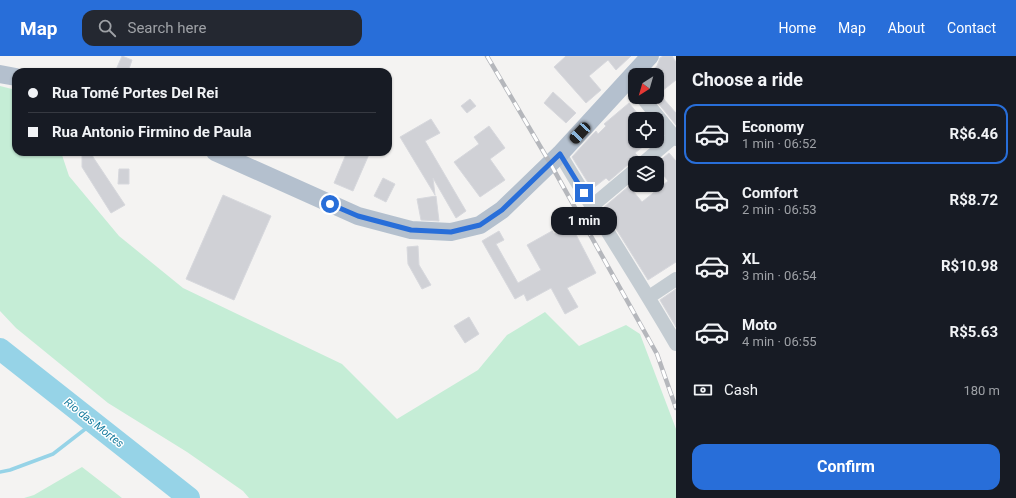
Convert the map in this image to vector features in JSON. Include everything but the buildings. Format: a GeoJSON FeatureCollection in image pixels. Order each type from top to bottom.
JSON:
{"type":"FeatureCollection","features":[{"type":"Feature","properties":{"kind":"main road"},"geometry":{"type":"LineString","coordinates":[[642,68],[650,56]]}},
{"type":"Feature","properties":{"kind":"main road"},"geometry":{"type":"LineString","coordinates":[[0,74],[12,76]]}},
{"type":"Feature","properties":{"kind":"main road"},"geometry":{"type":"LineString","coordinates":[[224,156],[358,216],[411,230],[451,232],[480,225],[502,210],[628,88]]}},
{"type":"Feature","properties":{"kind":"street"},"geometry":{"type":"LineString","coordinates":[[648,104],[675,137],[652,156]]}},
{"type":"Feature","properties":{"kind":"street"},"geometry":{"type":"LineString","coordinates":[[560,154],[649,297],[676,344]]}},
{"type":"Feature","properties":{"kind":"street"},"geometry":{"type":"LineString","coordinates":[[592,206],[628,176]]}},
{"type":"Feature","properties":{"kind":"street"},"geometry":{"type":"LineString","coordinates":[[649,297],[676,279]]}},
{"type":"Feature","properties":{"kind":"green space"},"geometry":{"type":"Polygon","coordinates":[[[0,86],[12,89],[12,156],[62,156],[69,176],[119,236],[183,288],[342,364],[397,419],[478,370],[507,335],[545,312],[579,346],[626,325],[640,334],[676,429],[676,498],[249,498],[243,491],[187,452],[108,403],[16,328],[0,311],[0,86]]]}},
{"type":"Feature","properties":{"kind":"green space"},"geometry":{"type":"Polygon","coordinates":[[[82,467],[122,498],[24,498],[34,495],[82,467]]]}},
{"type":"Feature","properties":{"kind":"waterway","name":"Rio das Mortes"},"geometry":{"type":"LineString","coordinates":[[0,349],[189,498]]}},
{"type":"Feature","properties":{"kind":"waterway"},"geometry":{"type":"LineString","coordinates":[[0,472],[10,470],[53,454],[93,423]]}},
{"type":"Feature","properties":{"kind":"railway"},"geometry":{"type":"LineString","coordinates":[[487,56],[550,163],[657,354],[676,408]]}},
{"type":"Feature","properties":{"kind":"route"},"geometry":{"type":"LineString","coordinates":[[330,204],[358,216],[411,230],[451,232],[480,225],[502,210],[560,154],[584,193]]}}]}
